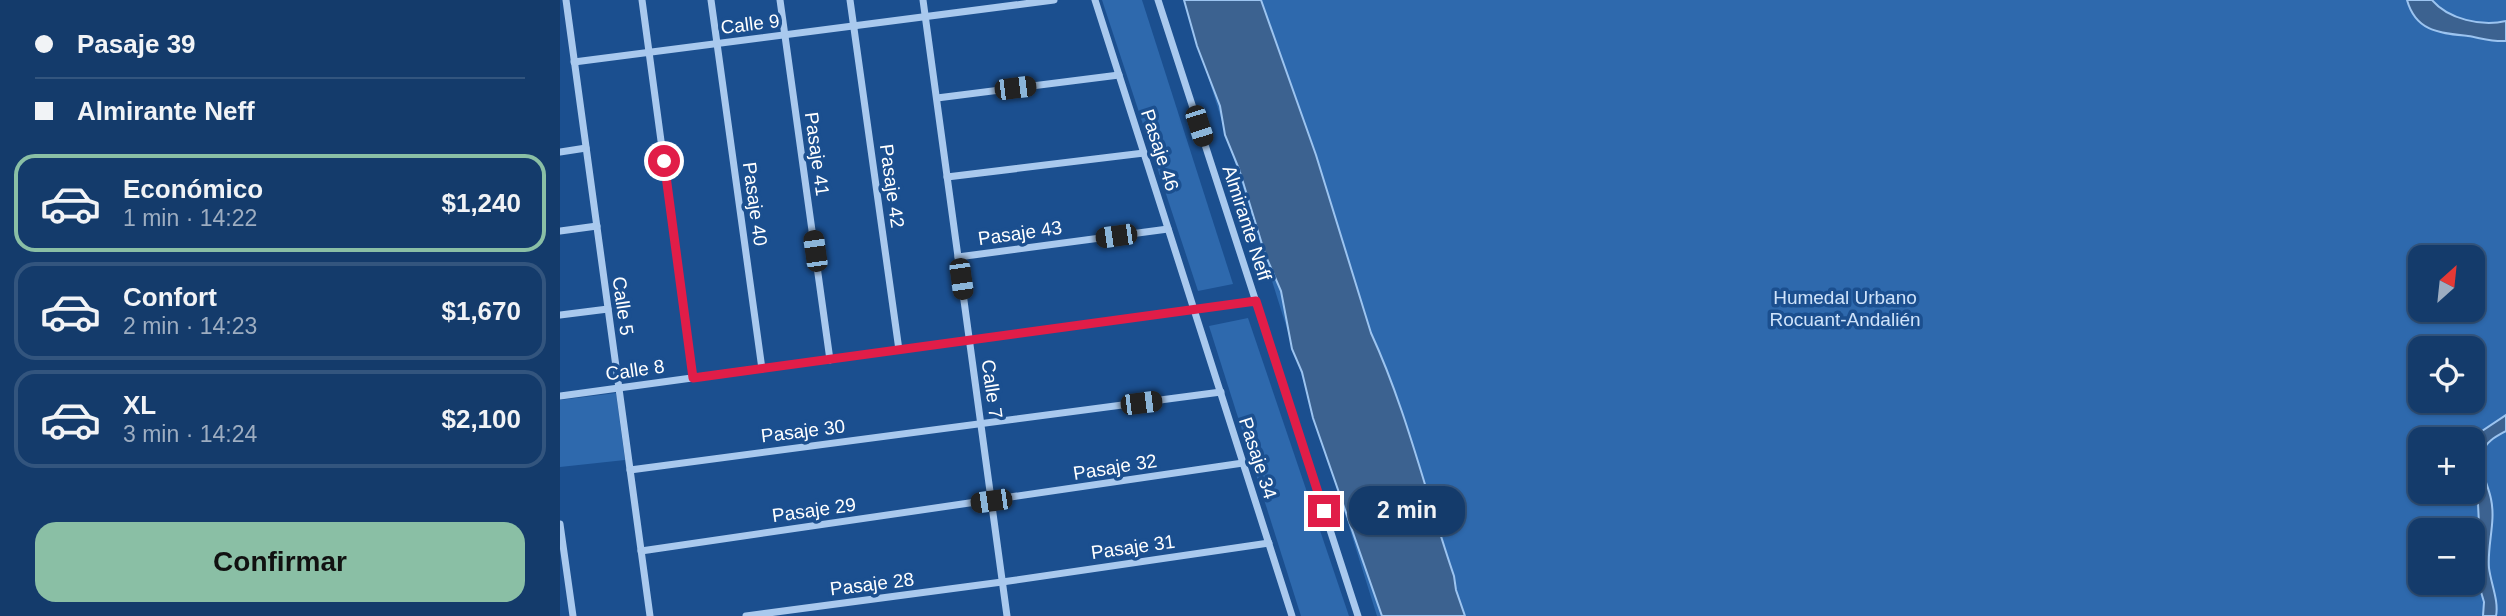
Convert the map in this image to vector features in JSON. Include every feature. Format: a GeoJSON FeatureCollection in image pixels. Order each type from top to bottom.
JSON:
{"type":"FeatureCollection","features":[{"type":"Feature","properties":{"kind":"street","name":"Calle 5"},"geometry":{"type":"LineString","coordinates":[[566,0],[650,616]]}},
{"type":"Feature","properties":{"kind":"street"},"geometry":{"type":"LineString","coordinates":[[642,0],[693,378]]}},
{"type":"Feature","properties":{"kind":"street","name":"Pasaje 40"},"geometry":{"type":"LineString","coordinates":[[710,0],[762,369]]}},
{"type":"Feature","properties":{"kind":"street","name":"Pasaje 41"},"geometry":{"type":"LineString","coordinates":[[780,0],[830,360]]}},
{"type":"Feature","properties":{"kind":"street","name":"Pasaje 42"},"geometry":{"type":"LineString","coordinates":[[850,0],[899,350]]}},
{"type":"Feature","properties":{"kind":"street","name":"Calle 7"},"geometry":{"type":"LineString","coordinates":[[923,0],[1007,616]]}},
{"type":"Feature","properties":{"kind":"street","name":"Calle 9"},"geometry":{"type":"LineString","coordinates":[[575,62],[1054,0]]}},
{"type":"Feature","properties":{"kind":"street","name":"Pasaje 46"},"geometry":{"type":"LineString","coordinates":[[1095,0],[1195,310]]}},
{"type":"Feature","properties":{"kind":"street","name":"Almirante Neff"},"geometry":{"type":"LineString","coordinates":[[1158,0],[1358,616]]}},
{"type":"Feature","properties":{"kind":"street"},"geometry":{"type":"LineString","coordinates":[[937,98],[1119,75]]}},
{"type":"Feature","properties":{"kind":"street"},"geometry":{"type":"LineString","coordinates":[[560,152],[586,148]]}},
{"type":"Feature","properties":{"kind":"street"},"geometry":{"type":"LineString","coordinates":[[947,177],[1144,153]]}},
{"type":"Feature","properties":{"kind":"street"},"geometry":{"type":"LineString","coordinates":[[560,231],[597,226]]}},
{"type":"Feature","properties":{"kind":"street","name":"Pasaje 43"},"geometry":{"type":"LineString","coordinates":[[958,257],[1168,229]]}},
{"type":"Feature","properties":{"kind":"street","name":"Calle 8"},"geometry":{"type":"LineString","coordinates":[[560,396],[1256,301]]}},
{"type":"Feature","properties":{"kind":"street"},"geometry":{"type":"LineString","coordinates":[[560,315],[608,309]]}},
{"type":"Feature","properties":{"kind":"street","name":"Pasaje 34"},"geometry":{"type":"LineString","coordinates":[[1195,310],[1292,616]]}},
{"type":"Feature","properties":{"kind":"street","name":"Pasaje 30"},"geometry":{"type":"LineString","coordinates":[[630,470],[1221,392]]}},
{"type":"Feature","properties":{"kind":"street","name":"Pasaje 32"},"geometry":{"type":"LineString","coordinates":[[991,501],[1243,463]]}},
{"type":"Feature","properties":{"kind":"street","name":"Pasaje 29"},"geometry":{"type":"LineString","coordinates":[[641,551],[991,501]]}},
{"type":"Feature","properties":{"kind":"street"},"geometry":{"type":"LineString","coordinates":[[560,524],[573,616]]}},
{"type":"Feature","properties":{"kind":"street","name":"Pasaje 31"},"geometry":{"type":"LineString","coordinates":[[1002,582],[1269,543]]}},
{"type":"Feature","properties":{"kind":"street","name":"Pasaje 28"},"geometry":{"type":"LineString","coordinates":[[746,616],[1002,582]]}},
{"type":"Feature","properties":{"kind":"green space"},"geometry":{"type":"Polygon","coordinates":[[[1102,0],[1142,0],[1233,284],[1198,291],[1102,0]]]}},
{"type":"Feature","properties":{"kind":"green space","name":"Humedal Urbano Rocuant-Andalién"},"geometry":{"type":"Polygon","coordinates":[[[1184,0],[2506,0],[2506,616],[1377,616],[1184,0]]]}},
{"type":"Feature","properties":{"kind":"green space"},"geometry":{"type":"Polygon","coordinates":[[[1248,318],[1349,616],[1301,616],[1209,326],[1248,318]]]}},
{"type":"Feature","properties":{"kind":"green space"},"geometry":{"type":"Polygon","coordinates":[[[616,393],[625,460],[560,467],[560,400],[616,393]]]}},
{"type":"Feature","properties":{"kind":"shaded area"},"geometry":{"type":"Polygon","coordinates":[[[1184,0],[1261,0],[1316,155],[1371,333],[1406,423],[1465,616],[1382,616],[1313,418],[1302,372],[1292,349],[1281,291],[1265,254],[1239,169],[1225,135],[1220,106],[1197,46],[1184,0]]]}},
{"type":"Feature","properties":{"kind":"shaded area"},"geometry":{"type":"Polygon","coordinates":[[[2407,0],[2432,0],[2447,12],[2466,20],[2487,23],[2506,21],[2506,41],[2448,34],[2430,29],[2416,19],[2407,0]]]}},
{"type":"Feature","properties":{"kind":"shaded area"},"geometry":{"type":"Polygon","coordinates":[[[2506,415],[2506,431],[2485,447],[2485,429],[2506,415]]]}},
{"type":"Feature","properties":{"kind":"shaded area"},"geometry":{"type":"Polygon","coordinates":[[[2485,477],[2492,508],[2489,568],[2496,598],[2496,616],[2483,616],[2485,518],[2479,518],[2478,504],[2485,504],[2485,477]]]}},
{"type":"Feature","properties":{"kind":"route"},"geometry":{"type":"LineString","coordinates":[[664,161],[693,378],[1256,301],[1324,511]]}}]}
